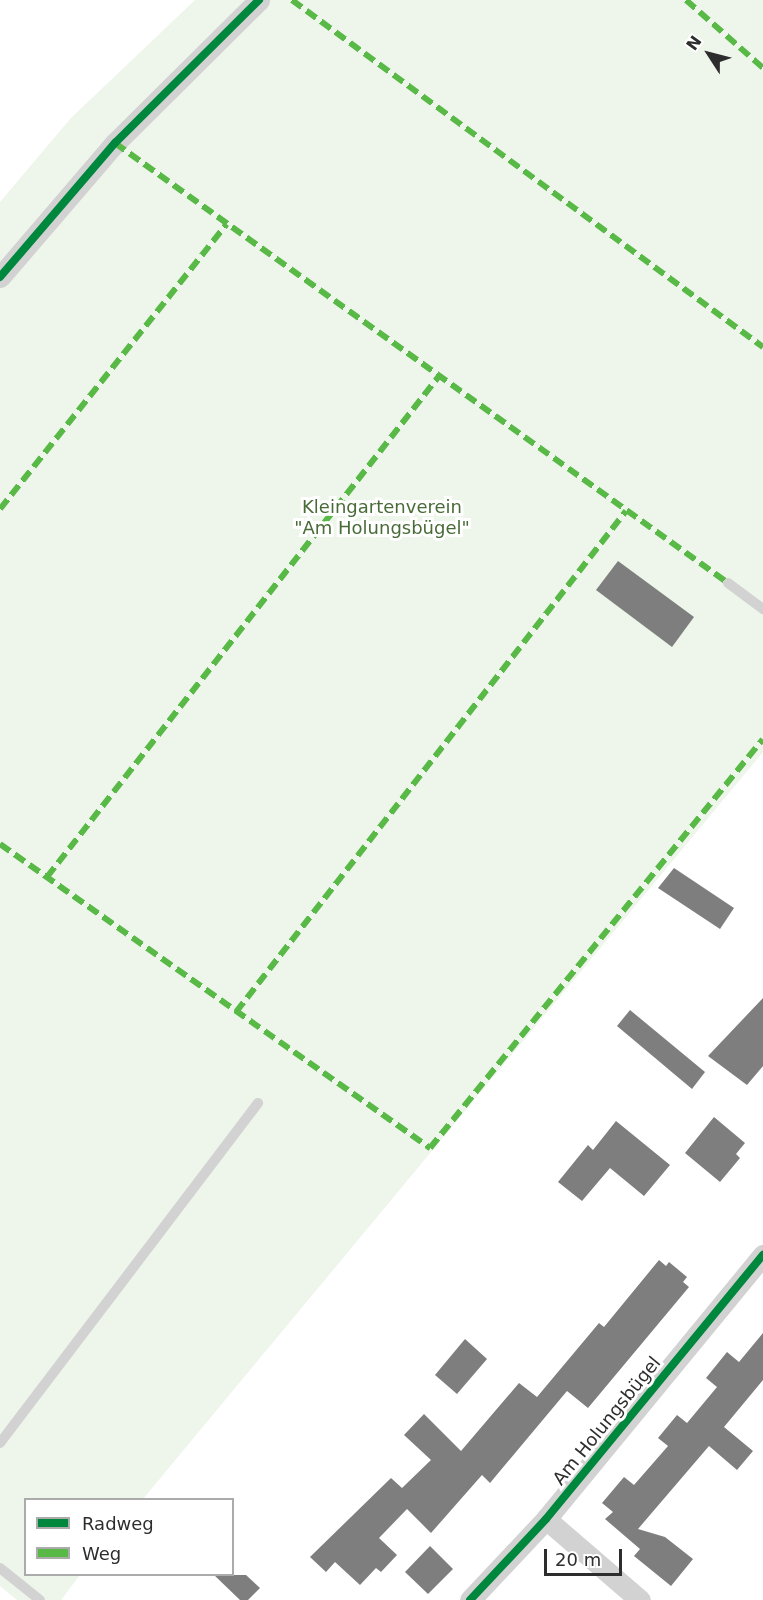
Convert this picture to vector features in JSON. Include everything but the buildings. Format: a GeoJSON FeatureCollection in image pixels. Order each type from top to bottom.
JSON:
{"type":"FeatureCollection","features":[{"type":"Feature","properties":{"kind":"street"},"geometry":{"type":"LineString","coordinates":[[0,277],[116,144],[259,0]]}},
{"type":"Feature","properties":{"kind":"street","name":"Am Holungsbügel"},"geometry":{"type":"LineString","coordinates":[[470,1600],[546,1519],[763,1255]]}},
{"type":"Feature","properties":{"kind":"street"},"geometry":{"type":"LineString","coordinates":[[546,1519],[640,1600]]}},
{"type":"Feature","properties":{"kind":"lane"},"geometry":{"type":"LineString","coordinates":[[729,583],[763,609]]}},
{"type":"Feature","properties":{"kind":"lane"},"geometry":{"type":"LineString","coordinates":[[0,1443],[258,1103]]}},
{"type":"Feature","properties":{"kind":"lane"},"geometry":{"type":"LineString","coordinates":[[0,1568],[40,1600]]}},
{"type":"Feature","properties":{"kind":"green space","name":"Kleingartenverein \"Am Holungsbügel\""},"geometry":{"type":"Polygon","coordinates":[[[195,0],[763,0],[763,752],[144,1498],[24,1498],[24,1576],[79,1576],[61,1600],[17,1600],[0,1586],[0,202],[71,118],[195,0]]]}},
{"type":"Feature","properties":{"kind":"marked path"},"geometry":{"type":"LineString","coordinates":[[292,0],[763,347]]}},
{"type":"Feature","properties":{"kind":"marked path"},"geometry":{"type":"LineString","coordinates":[[686,0],[763,68]]}},
{"type":"Feature","properties":{"kind":"marked path"},"geometry":{"type":"LineString","coordinates":[[115,143],[728,583]]}},
{"type":"Feature","properties":{"kind":"marked path"},"geometry":{"type":"LineString","coordinates":[[0,509],[227,224]]}},
{"type":"Feature","properties":{"kind":"marked path"},"geometry":{"type":"LineString","coordinates":[[47,877],[439,376]]}},
{"type":"Feature","properties":{"kind":"marked path"},"geometry":{"type":"LineString","coordinates":[[236,1012],[626,511]]}},
{"type":"Feature","properties":{"kind":"marked path"},"geometry":{"type":"LineString","coordinates":[[0,844],[430,1148],[763,739]]}},
{"type":"Feature","properties":{"kind":"cycle path"},"geometry":{"type":"LineString","coordinates":[[0,277],[115,143],[259,0]]}},
{"type":"Feature","properties":{"kind":"cycle path"},"geometry":{"type":"LineString","coordinates":[[470,1600],[546,1519],[763,1255]]}}]}
